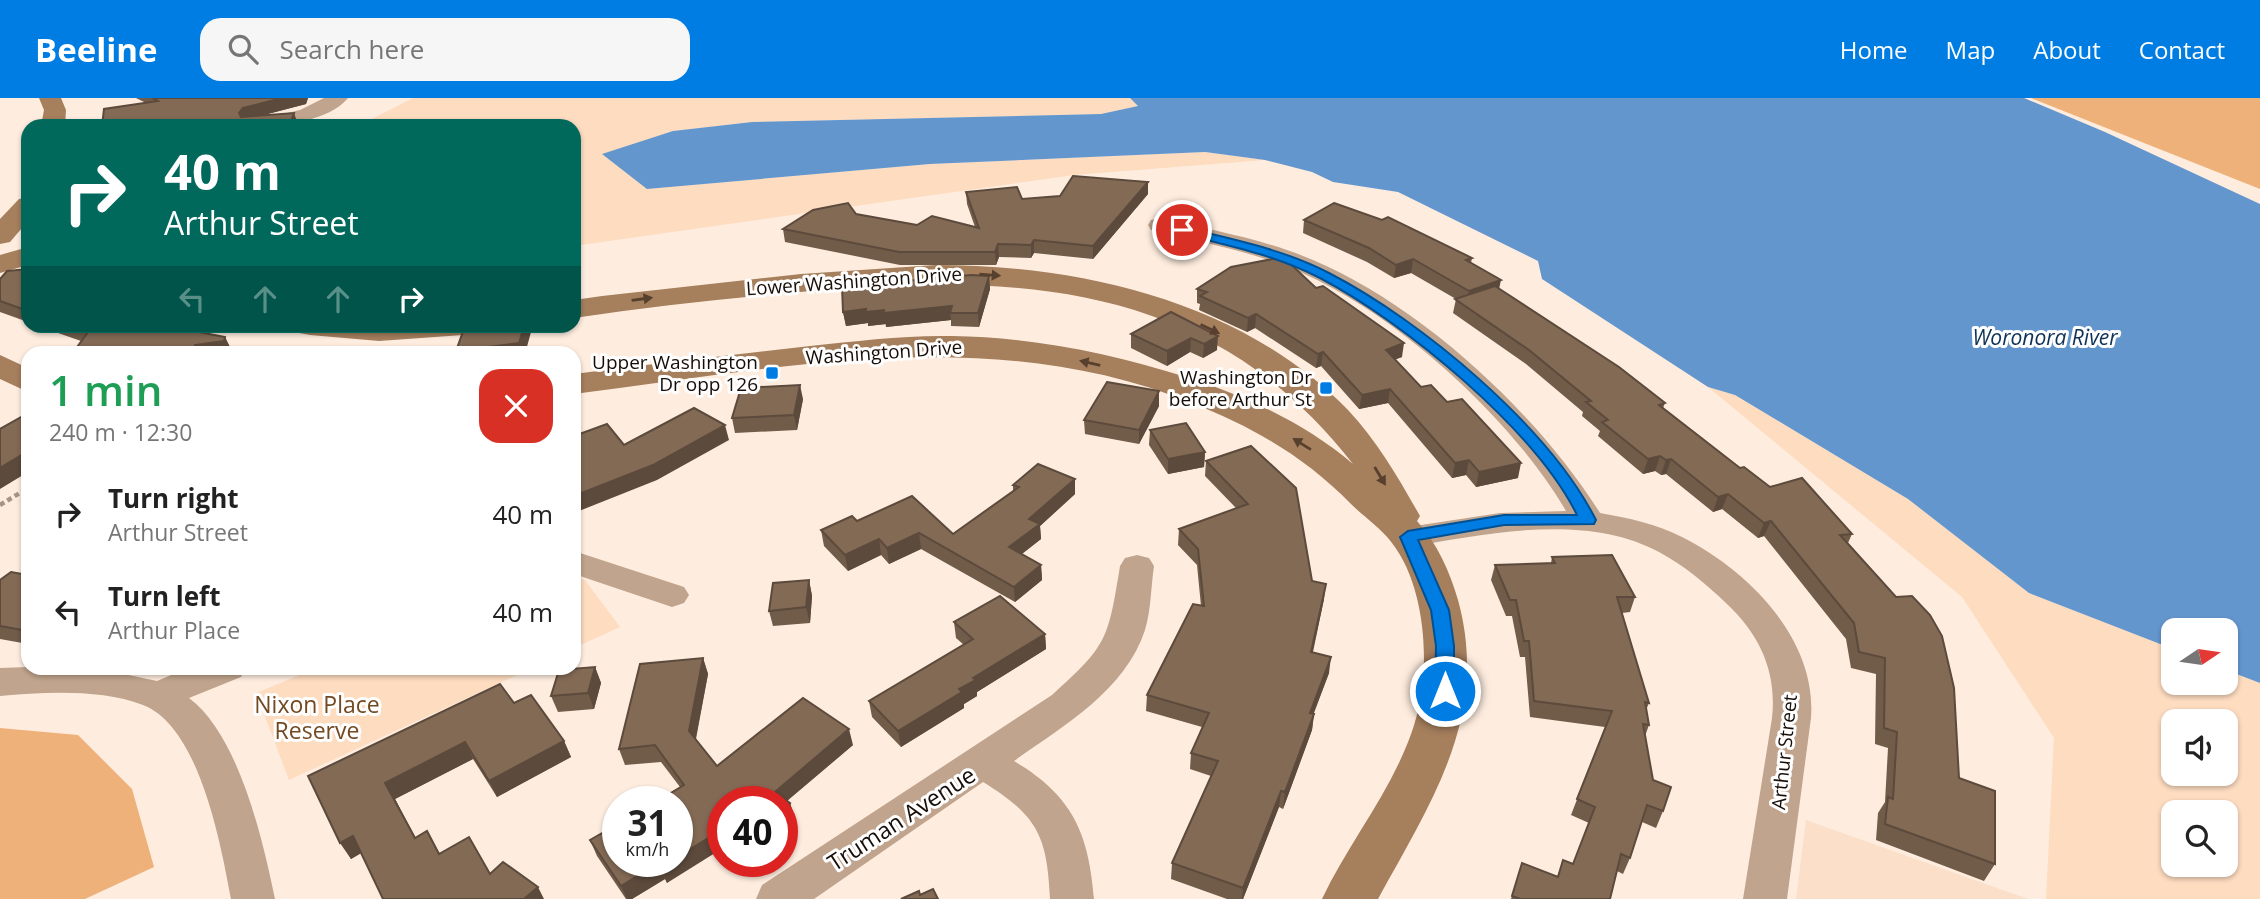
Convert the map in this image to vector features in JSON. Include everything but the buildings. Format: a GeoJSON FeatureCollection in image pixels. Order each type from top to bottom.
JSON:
{"type":"FeatureCollection","features":[{"type":"Feature","properties":{"kind":"street"},"geometry":{"type":"LineString","coordinates":[[50,98],[55,110],[54,119]]}},
{"type":"Feature","properties":{"kind":"street"},"geometry":{"type":"LineString","coordinates":[[285,119],[306,114],[338,98]]}},
{"type":"Feature","properties":{"kind":"street"},"geometry":{"type":"LineString","coordinates":[[0,236],[21,213]]}},
{"type":"Feature","properties":{"kind":"street"},"geometry":{"type":"LineString","coordinates":[[1158,225],[1228,240],[1307,267],[1400,324],[1453,362],[1521,429],[1552,463],[1575,494],[1588,520]]}},
{"type":"Feature","properties":{"kind":"street"},"geometry":{"type":"LineString","coordinates":[[0,264],[21,258]]}},
{"type":"Feature","properties":{"kind":"street","name":"Lower Washington Drive"},"geometry":{"type":"LineString","coordinates":[[581,308],[711,291],[888,276],[970,274],[1020,277],[1099,290],[1200,324],[1250,350],[1297,382],[1354,441],[1386,485],[1408,537]]}},
{"type":"Feature","properties":{"kind":"street","name":"Washington Drive"},"geometry":{"type":"LineString","coordinates":[[581,383],[877,349],[970,346],[1057,355],[1191,391],[1273,426],[1308,447],[1341,473],[1408,537],[1440,610],[1445,646],[1445,691],[1435,733],[1412,783],[1349,899]]}},
{"type":"Feature","properties":{"kind":"street","name":"Washington Drive"},"geometry":{"type":"LineString","coordinates":[[1191,391],[1220,389],[1243,379],[1253,365],[1250,350]]}},
{"type":"Feature","properties":{"kind":"street"},"geometry":{"type":"LineString","coordinates":[[0,365],[21,378]]}},
{"type":"Feature","properties":{"kind":"street","name":"Arthur Street"},"geometry":{"type":"LineString","coordinates":[[1408,537],[1504,520],[1588,520],[1633,531],[1685,551],[1736,592],[1762,620],[1791,678],[1791,715],[1765,899]]}},
{"type":"Feature","properties":{"kind":"street"},"geometry":{"type":"LineString","coordinates":[[581,564],[672,595]]}},
{"type":"Feature","properties":{"kind":"street"},"geometry":{"type":"LineString","coordinates":[[984,763],[1066,705],[1106,668],[1127,630],[1137,566]]}},
{"type":"Feature","properties":{"kind":"street"},"geometry":{"type":"LineString","coordinates":[[158,695],[210,675]]}},
{"type":"Feature","properties":{"kind":"street"},"geometry":{"type":"LineString","coordinates":[[0,682],[94,681],[158,695],[193,726],[220,778],[244,848],[253,899]]}},
{"type":"Feature","properties":{"kind":"street","name":"Truman Avenue"},"geometry":{"type":"LineString","coordinates":[[778,899],[984,763],[1040,799],[1054,819],[1066,844],[1072,899]]}},
{"type":"Feature","properties":{"kind":"path"},"geometry":{"type":"LineString","coordinates":[[0,505],[21,492]]}},
{"type":"Feature","properties":{"kind":"shaded area"},"geometry":{"type":"Polygon","coordinates":[[[2031,98],[2260,98],[2260,189],[2031,98]]]}},
{"type":"Feature","properties":{"kind":"shaded area"},"geometry":{"type":"Polygon","coordinates":[[[0,728],[78,735],[132,789],[154,867],[85,899],[0,899],[0,728]]]}},
{"type":"Feature","properties":{"kind":"shaded area"},"geometry":{"type":"Polygon","coordinates":[[[1806,820],[2028,899],[1796,899],[1806,820]]]}},
{"type":"Feature","properties":{"kind":"green space"},"geometry":{"type":"Polygon","coordinates":[[[413,98],[1130,98],[1139,106],[1101,114],[752,122],[673,131],[647,189],[930,164],[1205,152],[1265,160],[1074,175],[581,245],[581,119],[372,119],[413,98]]]}},
{"type":"Feature","properties":{"kind":"green space"},"geometry":{"type":"Polygon","coordinates":[[[1708,387],[1735,395],[1908,499],[2029,593],[2161,644],[2161,695],[2238,695],[2238,675],[2260,683],[2260,899],[2046,899],[2054,738],[1962,597],[1708,387]]]}},
{"type":"Feature","properties":{"kind":"green space"},"geometry":{"type":"Polygon","coordinates":[[[581,579],[585,580],[620,627],[581,645],[581,579]]]}},
{"type":"Feature","properties":{"kind":"green space","name":"Nixon Place Reserve"},"geometry":{"type":"Polygon","coordinates":[[[300,675],[517,675],[289,780],[256,693],[300,675]]]}},
{"type":"Feature","properties":{"kind":"water","name":"Woronora River"},"geometry":{"type":"Polygon","coordinates":[[[1130,98],[2024,98],[2105,132],[2260,204],[2260,683],[2238,675],[2238,618],[2161,618],[2161,644],[2029,593],[1908,499],[1735,395],[1708,387],[1542,279],[1538,261],[1398,192],[1333,182],[1312,172],[1265,160],[1205,152],[930,164],[647,189],[602,154],[673,131],[752,122],[1101,114],[1138,106],[1130,98]]]}},
{"type":"Feature","properties":{"kind":"place","name":"Upper Washington Dr opp 126"},"geometry":{"type":"Point","coordinates":[772,373]}},
{"type":"Feature","properties":{"kind":"place","name":"Washington Dr before Arthur St"},"geometry":{"type":"Point","coordinates":[1326,388]}},
{"type":"Feature","properties":{"kind":"route"},"geometry":{"type":"LineString","coordinates":[[1182,230],[1282,256],[1325,275],[1363,299],[1453,362],[1521,429],[1552,463],[1575,494],[1588,520],[1504,520],[1408,537],[1429,579],[1440,610],[1445,646],[1445,691]]}}]}
